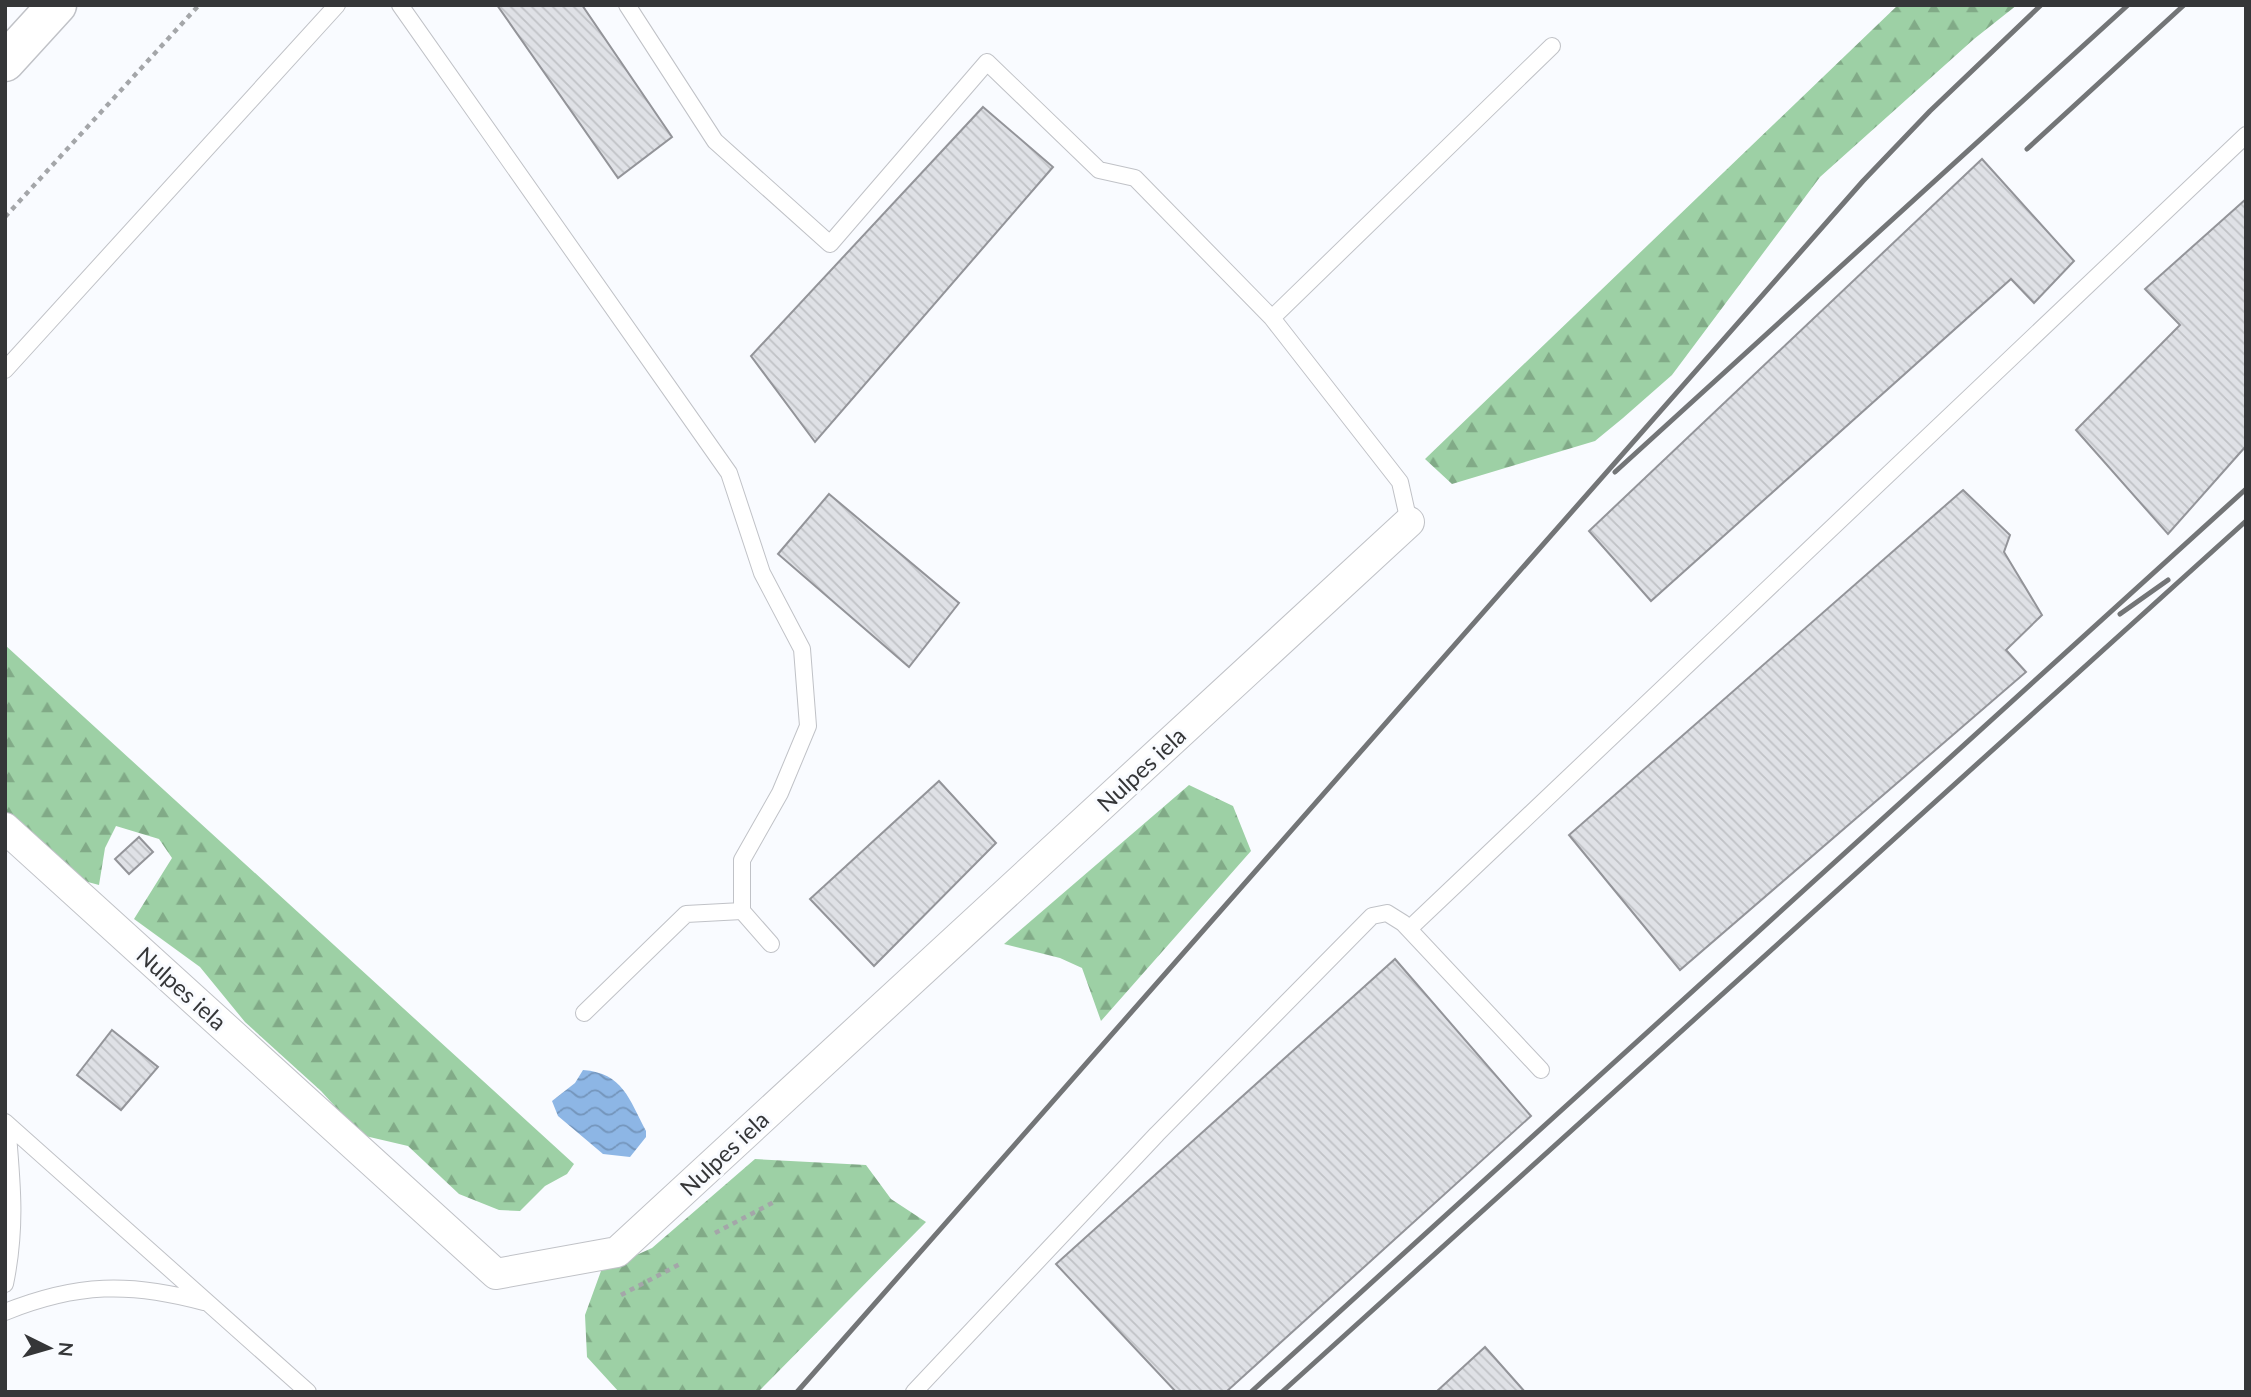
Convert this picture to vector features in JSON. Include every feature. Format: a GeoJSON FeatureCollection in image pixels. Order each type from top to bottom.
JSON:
{"type":"FeatureCollection","features":[{"type":"Feature","properties":{"kind":"highway"},"geometry":{"type":"LineString","coordinates":[[5,62],[57,5]]}},
{"type":"Feature","properties":{"kind":"street","name":"Nulpes iela"},"geometry":{"type":"LineString","coordinates":[[5,828],[496,1274],[617,1252],[1409,522]]}},
{"type":"Feature","properties":{"kind":"lane"},"geometry":{"type":"LineString","coordinates":[[5,370],[337,5]]}},
{"type":"Feature","properties":{"kind":"lane"},"geometry":{"type":"LineString","coordinates":[[400,5],[729,472],[762,573],[802,649],[808,726],[780,793],[742,860],[743,911],[771,944]]}},
{"type":"Feature","properties":{"kind":"lane"},"geometry":{"type":"LineString","coordinates":[[627,5],[715,142],[830,244],[987,62],[1099,170],[1135,178],[1272,318],[1400,482],[1409,522]]}},
{"type":"Feature","properties":{"kind":"lane"},"geometry":{"type":"LineString","coordinates":[[1272,318],[1552,46]]}},
{"type":"Feature","properties":{"kind":"lane"},"geometry":{"type":"LineString","coordinates":[[1409,929],[2246,135]]}},
{"type":"Feature","properties":{"kind":"lane"},"geometry":{"type":"LineString","coordinates":[[584,1013],[686,914],[743,911]]}},
{"type":"Feature","properties":{"kind":"lane"},"geometry":{"type":"LineString","coordinates":[[914,1392],[1147,1144],[1372,916],[1387,913],[1409,929],[1541,1070]]}},
{"type":"Feature","properties":{"kind":"lane"},"geometry":{"type":"LineString","coordinates":[[5,1284],[14,1231],[6,1123]]}},
{"type":"Feature","properties":{"kind":"lane"},"geometry":{"type":"LineString","coordinates":[[6,1123],[308,1392]]}},
{"type":"Feature","properties":{"kind":"lane"},"geometry":{"type":"LineString","coordinates":[[5,1312],[48,1295],[111,1288],[164,1291],[209,1303]]}},
{"type":"Feature","properties":{"kind":"path"},"geometry":{"type":"LineString","coordinates":[[5,217],[199,5]]}},
{"type":"Feature","properties":{"kind":"path"},"geometry":{"type":"LineString","coordinates":[[715,1233],[774,1202]]}},
{"type":"Feature","properties":{"kind":"path"},"geometry":{"type":"LineString","coordinates":[[621,1295],[680,1264]]}},
{"type":"Feature","properties":{"kind":"green space"},"geometry":{"type":"Polygon","coordinates":[[[1898,5],[2017,5],[1974,39],[1820,177],[1672,375],[1595,441],[1452,484],[1425,459],[1898,5]]]}},
{"type":"Feature","properties":{"kind":"green space"},"geometry":{"type":"Polygon","coordinates":[[[5,645],[574,1164],[567,1174],[545,1186],[520,1211],[499,1210],[459,1194],[408,1146],[361,1135],[321,1091],[245,1022],[200,967],[134,919],[172,858],[159,839],[116,826],[105,848],[99,885],[73,878],[5,814],[5,645]]]}},
{"type":"Feature","properties":{"kind":"green space"},"geometry":{"type":"Polygon","coordinates":[[[1189,785],[1233,806],[1251,851],[1101,1021],[1082,968],[1060,958],[1004,944],[1189,785]]]}},
{"type":"Feature","properties":{"kind":"green space"},"geometry":{"type":"Polygon","coordinates":[[[755,1159],[866,1165],[891,1199],[926,1222],[758,1392],[619,1392],[587,1357],[585,1315],[601,1271],[652,1248],[755,1159]]]}},
{"type":"Feature","properties":{"kind":"water"},"geometry":{"type":"Polygon","coordinates":[[[583,1070],[607,1076],[616,1082],[635,1108],[646,1131],[646,1137],[630,1157],[603,1154],[558,1116],[552,1101],[575,1083],[583,1070]]]}},
{"type":"Feature","properties":{"kind":"building"},"geometry":{"type":"Polygon","coordinates":[[[497,5],[582,5],[672,137],[618,178],[497,5]]]}},
{"type":"Feature","properties":{"kind":"building"},"geometry":{"type":"Polygon","coordinates":[[[983,107],[1053,167],[815,442],[751,356],[983,107]]]}},
{"type":"Feature","properties":{"kind":"building"},"geometry":{"type":"Polygon","coordinates":[[[1982,159],[2074,261],[2034,303],[2011,279],[1651,601],[1589,531],[1982,159]]]}},
{"type":"Feature","properties":{"kind":"building"},"geometry":{"type":"Polygon","coordinates":[[[2246,199],[2246,446],[2168,534],[2076,430],[2180,325],[2145,289],[2246,199]]]}},
{"type":"Feature","properties":{"kind":"building"},"geometry":{"type":"Polygon","coordinates":[[[1963,490],[2010,535],[2004,552],[2042,615],[2006,650],[2026,672],[1680,970],[1569,835],[1963,490]]]}},
{"type":"Feature","properties":{"kind":"building"},"geometry":{"type":"Polygon","coordinates":[[[829,494],[959,603],[909,667],[778,554],[829,494]]]}},
{"type":"Feature","properties":{"kind":"building"},"geometry":{"type":"Polygon","coordinates":[[[939,781],[996,843],[874,966],[810,899],[939,781]]]}},
{"type":"Feature","properties":{"kind":"building"},"geometry":{"type":"Polygon","coordinates":[[[139,837],[153,852],[129,874],[115,859],[139,837]]]}},
{"type":"Feature","properties":{"kind":"building"},"geometry":{"type":"Polygon","coordinates":[[[1395,959],[1531,1116],[1226,1392],[1176,1392],[1056,1264],[1395,959]]]}},
{"type":"Feature","properties":{"kind":"building"},"geometry":{"type":"Polygon","coordinates":[[[112,1030],[158,1067],[121,1110],[77,1075],[112,1030]]]}},
{"type":"Feature","properties":{"kind":"building"},"geometry":{"type":"Polygon","coordinates":[[[1485,1347],[1525,1392],[1436,1392],[1485,1347]]]}},
{"type":"Feature","properties":{"kind":"railway"},"geometry":{"type":"LineString","coordinates":[[797,1392],[1863,181],[1930,111],[2041,5]]}},
{"type":"Feature","properties":{"kind":"railway"},"geometry":{"type":"LineString","coordinates":[[1615,472],[2128,5]]}},
{"type":"Feature","properties":{"kind":"railway"},"geometry":{"type":"LineString","coordinates":[[2027,149],[2184,5]]}},
{"type":"Feature","properties":{"kind":"railway"},"geometry":{"type":"LineString","coordinates":[[1251,1392],[2246,489]]}},
{"type":"Feature","properties":{"kind":"railway"},"geometry":{"type":"LineString","coordinates":[[1282,1392],[2246,521]]}},
{"type":"Feature","properties":{"kind":"railway"},"geometry":{"type":"LineString","coordinates":[[2120,614],[2168,580]]}}]}
